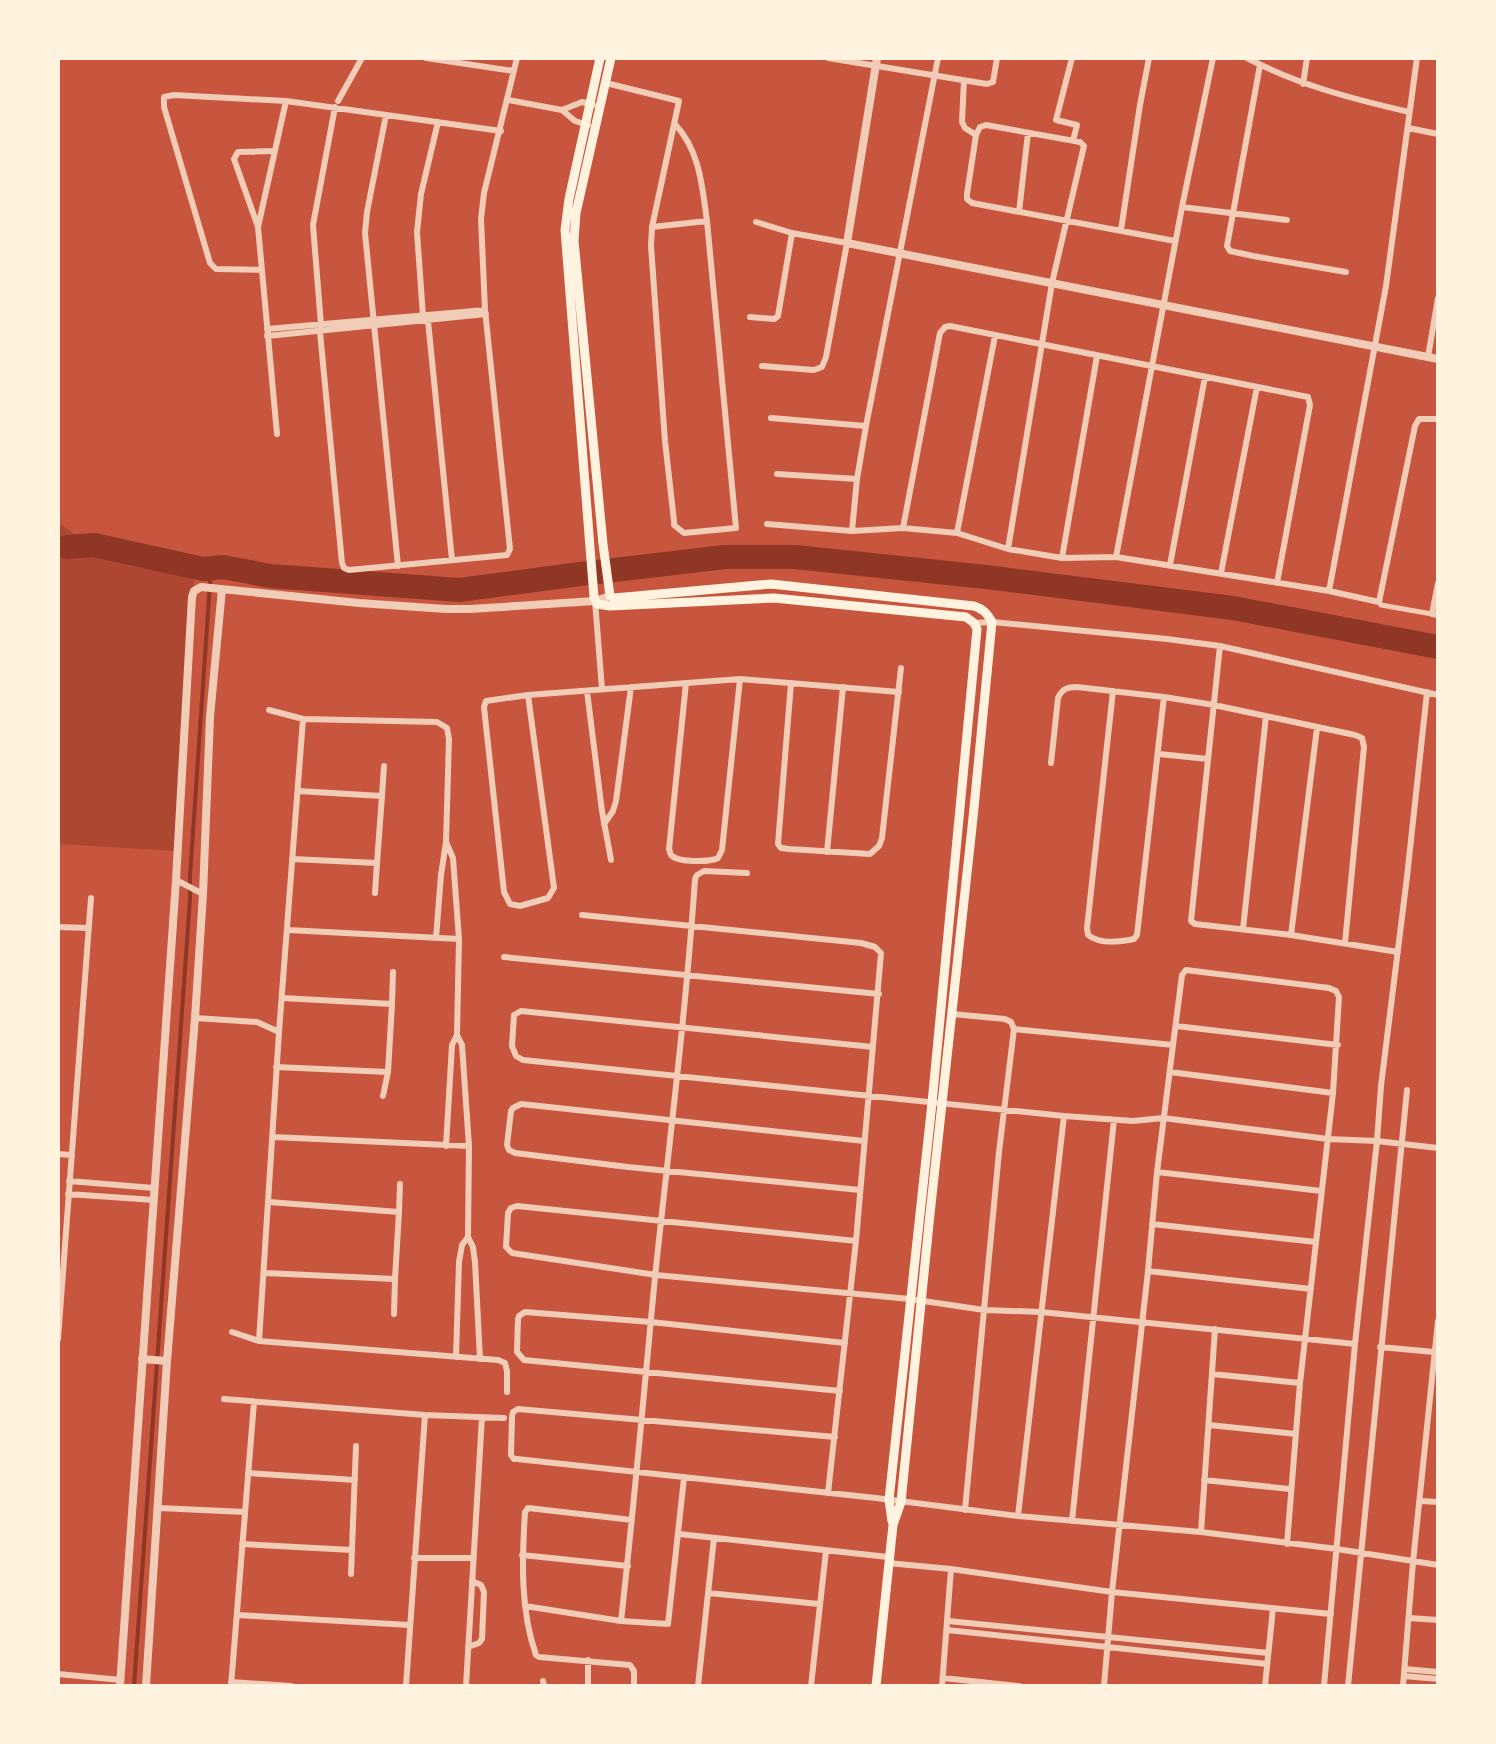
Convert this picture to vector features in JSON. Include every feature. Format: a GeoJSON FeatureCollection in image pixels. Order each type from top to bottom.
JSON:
{"type":"FeatureCollection","features":[{"type":"Feature","properties":{"kind":"main road"},"geometry":{"type":"LineString","coordinates":[[600,58],[595,106],[567,207],[565,247],[591,560],[598,605],[774,598],[966,617],[977,629],[922,1302],[901,1502],[893,1525],[888,1560],[876,1686]]}},
{"type":"Feature","properties":{"kind":"main road"},"geometry":{"type":"LineString","coordinates":[[595,106],[606,83],[611,58]]}},
{"type":"Feature","properties":{"kind":"main road"},"geometry":{"type":"LineString","coordinates":[[590,126],[574,241],[609,594],[614,598],[742,586],[790,585],[974,606],[982,609],[992,622],[952,1014],[910,1299],[889,1500],[893,1525]]}},
{"type":"Feature","properties":{"kind":"street"},"geometry":{"type":"LineString","coordinates":[[362,58],[336,104],[313,225],[342,565],[347,570],[504,556],[509,553],[486,312],[481,219],[484,193],[517,58]]}},
{"type":"Feature","properties":{"kind":"street"},"geometry":{"type":"LineString","coordinates":[[426,58],[514,71]]}},
{"type":"Feature","properties":{"kind":"street"},"geometry":{"type":"LineString","coordinates":[[828,58],[877,62],[991,83],[997,58]]}},
{"type":"Feature","properties":{"kind":"street"},"geometry":{"type":"LineString","coordinates":[[852,531],[866,426],[938,58]]}},
{"type":"Feature","properties":{"kind":"street"},"geometry":{"type":"LineString","coordinates":[[1072,58],[1056,120],[1077,125],[1073,141]]}},
{"type":"Feature","properties":{"kind":"street"},"geometry":{"type":"LineString","coordinates":[[1121,230],[1149,58]]}},
{"type":"Feature","properties":{"kind":"street"},"geometry":{"type":"LineString","coordinates":[[1116,557],[1213,58]]}},
{"type":"Feature","properties":{"kind":"street"},"geometry":{"type":"LineString","coordinates":[[1247,58],[1303,84],[1409,112]]}},
{"type":"Feature","properties":{"kind":"street"},"geometry":{"type":"LineString","coordinates":[[1303,84],[1307,58]]}},
{"type":"Feature","properties":{"kind":"street"},"geometry":{"type":"LineString","coordinates":[[1329,591],[1386,286],[1417,58]]}},
{"type":"Feature","properties":{"kind":"street"},"geometry":{"type":"LineString","coordinates":[[762,366],[814,370],[822,367],[826,357],[877,62]]}},
{"type":"Feature","properties":{"kind":"street"},"geometry":{"type":"LineString","coordinates":[[1260,65],[1227,243],[1230,251],[1346,272]]}},
{"type":"Feature","properties":{"kind":"street"},"geometry":{"type":"LineString","coordinates":[[964,80],[962,122],[976,135]]}},
{"type":"Feature","properties":{"kind":"street"},"geometry":{"type":"LineString","coordinates":[[606,83],[679,101],[652,227],[651,274],[674,525],[684,533],[736,528],[707,221],[692,146],[675,124]]}},
{"type":"Feature","properties":{"kind":"street"},"geometry":{"type":"LineString","coordinates":[[262,270],[216,269],[210,263],[164,97],[336,104],[386,115],[501,131]]}},
{"type":"Feature","properties":{"kind":"street"},"geometry":{"type":"LineString","coordinates":[[508,100],[562,110],[575,121],[590,126]]}},
{"type":"Feature","properties":{"kind":"street"},"geometry":{"type":"LineString","coordinates":[[258,227],[286,101]]}},
{"type":"Feature","properties":{"kind":"street"},"geometry":{"type":"LineString","coordinates":[[562,110],[582,102],[595,106]]}},
{"type":"Feature","properties":{"kind":"street"},"geometry":{"type":"LineString","coordinates":[[386,115],[365,233],[398,566]]}},
{"type":"Feature","properties":{"kind":"street"},"geometry":{"type":"LineString","coordinates":[[438,122],[421,194],[417,232],[452,560]]}},
{"type":"Feature","properties":{"kind":"street"},"geometry":{"type":"LineString","coordinates":[[1008,549],[1052,283],[1066,220],[1084,146],[1073,141],[984,125],[980,127],[976,135],[967,199],[972,203],[1019,212],[1066,220],[1121,230],[1175,241]]}},
{"type":"Feature","properties":{"kind":"street"},"geometry":{"type":"LineString","coordinates":[[1408,128],[1438,134]]}},
{"type":"Feature","properties":{"kind":"street"},"geometry":{"type":"LineString","coordinates":[[1019,212],[1028,133]]}},
{"type":"Feature","properties":{"kind":"street"},"geometry":{"type":"LineString","coordinates":[[274,151],[238,152],[234,162],[258,227],[277,434]]}},
{"type":"Feature","properties":{"kind":"street"},"geometry":{"type":"LineString","coordinates":[[1182,207],[1287,220]]}},
{"type":"Feature","properties":{"kind":"street"},"geometry":{"type":"LineString","coordinates":[[652,227],[707,221]]}},
{"type":"Feature","properties":{"kind":"street"},"geometry":{"type":"LineString","coordinates":[[756,222],[792,233],[1433,358],[1438,298]]}},
{"type":"Feature","properties":{"kind":"street"},"geometry":{"type":"LineString","coordinates":[[750,317],[774,319],[778,316],[792,233]]}},
{"type":"Feature","properties":{"kind":"street"},"geometry":{"type":"LineString","coordinates":[[267,332],[486,312]]}},
{"type":"Feature","properties":{"kind":"street"},"geometry":{"type":"LineString","coordinates":[[903,528],[940,333],[950,326],[1310,399],[1277,583]]}},
{"type":"Feature","properties":{"kind":"street"},"geometry":{"type":"LineString","coordinates":[[957,533],[995,336]]}},
{"type":"Feature","properties":{"kind":"street"},"geometry":{"type":"LineString","coordinates":[[1062,558],[1097,356]]}},
{"type":"Feature","properties":{"kind":"street"},"geometry":{"type":"LineString","coordinates":[[1170,565],[1205,377]]}},
{"type":"Feature","properties":{"kind":"street"},"geometry":{"type":"LineString","coordinates":[[1221,573],[1257,387]]}},
{"type":"Feature","properties":{"kind":"street"},"geometry":{"type":"LineString","coordinates":[[1379,602],[1415,426],[1423,417],[1438,419]]}},
{"type":"Feature","properties":{"kind":"street"},"geometry":{"type":"LineString","coordinates":[[771,418],[866,426]]}},
{"type":"Feature","properties":{"kind":"street"},"geometry":{"type":"LineString","coordinates":[[777,474],[857,479]]}},
{"type":"Feature","properties":{"kind":"street"},"geometry":{"type":"LineString","coordinates":[[767,524],[852,531],[903,528],[957,533],[1008,549],[1062,558],[1116,557],[1170,565],[1329,591],[1381,605],[1435,614],[1438,583]]}},
{"type":"Feature","properties":{"kind":"street"},"geometry":{"type":"LineString","coordinates":[[58,1674],[120,1683],[146,1359],[154,1188],[180,882],[190,603],[194,591],[201,587],[217,588],[446,609],[595,599],[609,594]]}},
{"type":"Feature","properties":{"kind":"street"},"geometry":{"type":"LineString","coordinates":[[146,1686],[159,1508],[164,1361],[195,1018],[199,892],[217,588]]}},
{"type":"Feature","properties":{"kind":"street"},"geometry":{"type":"LineString","coordinates":[[595,599],[602,689]]}},
{"type":"Feature","properties":{"kind":"street"},"geometry":{"type":"LineString","coordinates":[[974,623],[992,622],[1220,646],[1438,695]]}},
{"type":"Feature","properties":{"kind":"street"},"geometry":{"type":"LineString","coordinates":[[1220,646],[1191,919],[1195,924],[1398,952]]}},
{"type":"Feature","properties":{"kind":"street"},"geometry":{"type":"LineString","coordinates":[[791,683],[779,846],[870,854],[879,846],[884,823],[901,668]]}},
{"type":"Feature","properties":{"kind":"street"},"geometry":{"type":"LineString","coordinates":[[528,695],[554,888],[548,898],[520,906],[510,904],[504,892],[484,707],[486,701],[528,695],[740,679],[899,692]]}},
{"type":"Feature","properties":{"kind":"street"},"geometry":{"type":"LineString","coordinates":[[686,683],[669,849],[674,858],[714,860],[722,850],[740,679]]}},
{"type":"Feature","properties":{"kind":"street"},"geometry":{"type":"LineString","coordinates":[[604,824],[616,801],[631,687]]}},
{"type":"Feature","properties":{"kind":"street"},"geometry":{"type":"LineString","coordinates":[[827,852],[843,687]]}},
{"type":"Feature","properties":{"kind":"street"},"geometry":{"type":"LineString","coordinates":[[1051,763],[1061,692],[1077,687],[1214,705],[1355,735],[1363,740],[1364,747],[1345,943]]}},
{"type":"Feature","properties":{"kind":"street"},"geometry":{"type":"LineString","coordinates":[[587,691],[611,860]]}},
{"type":"Feature","properties":{"kind":"street"},"geometry":{"type":"LineString","coordinates":[[1113,691],[1087,928],[1090,938],[1121,942],[1134,939],[1137,935],[1164,697]]}},
{"type":"Feature","properties":{"kind":"street"},"geometry":{"type":"LineString","coordinates":[[1324,1686],[1355,1344],[1427,692]]}},
{"type":"Feature","properties":{"kind":"street"},"geometry":{"type":"LineString","coordinates":[[269,710],[303,719],[437,722],[447,728],[446,842],[436,938]]}},
{"type":"Feature","properties":{"kind":"street"},"geometry":{"type":"LineString","coordinates":[[1243,929],[1266,716]]}},
{"type":"Feature","properties":{"kind":"street"},"geometry":{"type":"LineString","coordinates":[[259,1341],[303,719]]}},
{"type":"Feature","properties":{"kind":"street"},"geometry":{"type":"LineString","coordinates":[[1291,935],[1317,728]]}},
{"type":"Feature","properties":{"kind":"street"},"geometry":{"type":"LineString","coordinates":[[1159,754],[1208,759]]}},
{"type":"Feature","properties":{"kind":"street"},"geometry":{"type":"LineString","coordinates":[[375,893],[384,766]]}},
{"type":"Feature","properties":{"kind":"street"},"geometry":{"type":"LineString","coordinates":[[298,791],[382,796]]}},
{"type":"Feature","properties":{"kind":"street"},"geometry":{"type":"LineString","coordinates":[[446,842],[453,858],[459,939],[457,1035],[452,1045],[446,1146]]}},
{"type":"Feature","properties":{"kind":"street"},"geometry":{"type":"LineString","coordinates":[[292,859],[377,863]]}},
{"type":"Feature","properties":{"kind":"street"},"geometry":{"type":"LineString","coordinates":[[621,1621],[697,875],[704,871],[747,873]]}},
{"type":"Feature","properties":{"kind":"street"},"geometry":{"type":"LineString","coordinates":[[180,882],[199,892]]}},
{"type":"Feature","properties":{"kind":"street"},"geometry":{"type":"LineString","coordinates":[[58,1339],[91,898]]}},
{"type":"Feature","properties":{"kind":"street"},"geometry":{"type":"LineString","coordinates":[[582,915],[861,943],[875,947],[881,953],[856,1241],[828,1493]]}},
{"type":"Feature","properties":{"kind":"street"},"geometry":{"type":"LineString","coordinates":[[58,927],[89,928]]}},
{"type":"Feature","properties":{"kind":"street"},"geometry":{"type":"LineString","coordinates":[[288,930],[459,939]]}},
{"type":"Feature","properties":{"kind":"street"},"geometry":{"type":"LineString","coordinates":[[504,957],[879,994]]}},
{"type":"Feature","properties":{"kind":"street"},"geometry":{"type":"LineString","coordinates":[[1104,1686],[1163,1118],[1182,975],[1186,970],[1329,988],[1338,994],[1340,1001],[1333,1093],[1300,1383],[1287,1544]]}},
{"type":"Feature","properties":{"kind":"street"},"geometry":{"type":"LineString","coordinates":[[383,1096],[388,1072],[393,972]]}},
{"type":"Feature","properties":{"kind":"street"},"geometry":{"type":"LineString","coordinates":[[282,998],[392,1004]]}},
{"type":"Feature","properties":{"kind":"street"},"geometry":{"type":"LineString","coordinates":[[873,1047],[518,1011],[514,1015],[512,1046],[519,1058],[1064,1116],[1133,1121],[1163,1118],[1328,1139],[1438,1148]]}},
{"type":"Feature","properties":{"kind":"street"},"geometry":{"type":"LineString","coordinates":[[952,1014],[1005,1019],[1011,1022],[1014,1029],[965,1510]]}},
{"type":"Feature","properties":{"kind":"street"},"geometry":{"type":"LineString","coordinates":[[195,1018],[257,1022],[279,1032]]}},
{"type":"Feature","properties":{"kind":"street"},"geometry":{"type":"LineString","coordinates":[[1176,1026],[1338,1045]]}},
{"type":"Feature","properties":{"kind":"street"},"geometry":{"type":"LineString","coordinates":[[1014,1029],[1173,1045]]}},
{"type":"Feature","properties":{"kind":"street"},"geometry":{"type":"LineString","coordinates":[[457,1035],[462,1045],[469,1146],[468,1237],[475,1262],[480,1359]]}},
{"type":"Feature","properties":{"kind":"street"},"geometry":{"type":"LineString","coordinates":[[276,1067],[388,1072]]}},
{"type":"Feature","properties":{"kind":"street"},"geometry":{"type":"LineString","coordinates":[[1170,1072],[1333,1093]]}},
{"type":"Feature","properties":{"kind":"street"},"geometry":{"type":"LineString","coordinates":[[1348,1686],[1407,1090]]}},
{"type":"Feature","properties":{"kind":"street"},"geometry":{"type":"LineString","coordinates":[[860,1190],[515,1153],[507,1145],[511,1111],[521,1104],[864,1141]]}},
{"type":"Feature","properties":{"kind":"street"},"geometry":{"type":"LineString","coordinates":[[1018,1516],[1064,1116]]}},
{"type":"Feature","properties":{"kind":"street"},"geometry":{"type":"LineString","coordinates":[[1072,1521],[1114,1120]]}},
{"type":"Feature","properties":{"kind":"street"},"geometry":{"type":"LineString","coordinates":[[273,1137],[469,1146]]}},
{"type":"Feature","properties":{"kind":"street"},"geometry":{"type":"LineString","coordinates":[[58,1154],[72,1155]]}},
{"type":"Feature","properties":{"kind":"street"},"geometry":{"type":"LineString","coordinates":[[1157,1172],[1321,1191]]}},
{"type":"Feature","properties":{"kind":"street"},"geometry":{"type":"LineString","coordinates":[[69,1181],[154,1188]]}},
{"type":"Feature","properties":{"kind":"street"},"geometry":{"type":"LineString","coordinates":[[394,1314],[400,1184]]}},
{"type":"Feature","properties":{"kind":"street"},"geometry":{"type":"LineString","coordinates":[[68,1194],[154,1200]]}},
{"type":"Feature","properties":{"kind":"street"},"geometry":{"type":"LineString","coordinates":[[269,1202],[399,1212]]}},
{"type":"Feature","properties":{"kind":"street"},"geometry":{"type":"LineString","coordinates":[[856,1241],[517,1206],[508,1213],[506,1247],[512,1253],[656,1275],[910,1299],[984,1310],[1041,1312],[1355,1344]]}},
{"type":"Feature","properties":{"kind":"street"},"geometry":{"type":"LineString","coordinates":[[58,1221],[67,1221]]}},
{"type":"Feature","properties":{"kind":"street"},"geometry":{"type":"LineString","coordinates":[[1152,1224],[1316,1242]]}},
{"type":"Feature","properties":{"kind":"street"},"geometry":{"type":"LineString","coordinates":[[456,1357],[459,1262],[462,1245],[468,1237]]}},
{"type":"Feature","properties":{"kind":"street"},"geometry":{"type":"LineString","coordinates":[[1148,1271],[1311,1289]]}},
{"type":"Feature","properties":{"kind":"street"},"geometry":{"type":"LineString","coordinates":[[265,1273],[395,1279]]}},
{"type":"Feature","properties":{"kind":"street"},"geometry":{"type":"LineString","coordinates":[[840,1391],[524,1360],[517,1352],[518,1319],[525,1312],[845,1343]]}},
{"type":"Feature","properties":{"kind":"street"},"geometry":{"type":"LineString","coordinates":[[1403,1686],[1438,1321]]}},
{"type":"Feature","properties":{"kind":"street"},"geometry":{"type":"LineString","coordinates":[[1201,1532],[1215,1329]]}},
{"type":"Feature","properties":{"kind":"street"},"geometry":{"type":"LineString","coordinates":[[232,1332],[259,1341],[498,1360],[505,1363],[507,1392]]}},
{"type":"Feature","properties":{"kind":"street"},"geometry":{"type":"LineString","coordinates":[[1380,1347],[1436,1352]]}},
{"type":"Feature","properties":{"kind":"street"},"geometry":{"type":"LineString","coordinates":[[146,1359],[164,1361]]}},
{"type":"Feature","properties":{"kind":"street"},"geometry":{"type":"LineString","coordinates":[[1212,1374],[1300,1383]]}},
{"type":"Feature","properties":{"kind":"street"},"geometry":{"type":"LineString","coordinates":[[224,1399],[504,1418]]}},
{"type":"Feature","properties":{"kind":"street"},"geometry":{"type":"LineString","coordinates":[[254,1402],[231,1684],[291,1686]]}},
{"type":"Feature","properties":{"kind":"street"},"geometry":{"type":"LineString","coordinates":[[835,1437],[518,1409],[512,1416],[511,1455],[514,1459],[1018,1516],[1201,1532],[1438,1565]]}},
{"type":"Feature","properties":{"kind":"street"},"geometry":{"type":"LineString","coordinates":[[406,1686],[425,1415]]}},
{"type":"Feature","properties":{"kind":"street"},"geometry":{"type":"LineString","coordinates":[[466,1686],[482,1417]]}},
{"type":"Feature","properties":{"kind":"street"},"geometry":{"type":"LineString","coordinates":[[1209,1425],[1296,1434]]}},
{"type":"Feature","properties":{"kind":"street"},"geometry":{"type":"LineString","coordinates":[[351,1574],[356,1446]]}},
{"type":"Feature","properties":{"kind":"street"},"geometry":{"type":"LineString","coordinates":[[248,1473],[355,1480]]}},
{"type":"Feature","properties":{"kind":"street"},"geometry":{"type":"LineString","coordinates":[[525,1606],[621,1621],[668,1624],[684,1478]]}},
{"type":"Feature","properties":{"kind":"street"},"geometry":{"type":"LineString","coordinates":[[1204,1480],[1290,1489]]}},
{"type":"Feature","properties":{"kind":"street"},"geometry":{"type":"LineString","coordinates":[[1421,1501],[1438,1502]]}},
{"type":"Feature","properties":{"kind":"street"},"geometry":{"type":"LineString","coordinates":[[159,1508],[245,1512]]}},
{"type":"Feature","properties":{"kind":"street"},"geometry":{"type":"LineString","coordinates":[[632,1520],[528,1508],[525,1512],[522,1555],[525,1606],[536,1655],[630,1665],[634,1671],[634,1686]]}},
{"type":"Feature","properties":{"kind":"street"},"geometry":{"type":"LineString","coordinates":[[679,1534],[826,1551],[1112,1592],[1331,1614]]}},
{"type":"Feature","properties":{"kind":"street"},"geometry":{"type":"LineString","coordinates":[[698,1686],[714,1538]]}},
{"type":"Feature","properties":{"kind":"street"},"geometry":{"type":"LineString","coordinates":[[242,1544],[352,1550]]}},
{"type":"Feature","properties":{"kind":"street"},"geometry":{"type":"LineString","coordinates":[[811,1686],[826,1551]]}},
{"type":"Feature","properties":{"kind":"street"},"geometry":{"type":"LineString","coordinates":[[522,1555],[628,1566]]}},
{"type":"Feature","properties":{"kind":"street"},"geometry":{"type":"LineString","coordinates":[[414,1558],[473,1558]]}},
{"type":"Feature","properties":{"kind":"street"},"geometry":{"type":"LineString","coordinates":[[951,1569],[942,1682],[1019,1686]]}},
{"type":"Feature","properties":{"kind":"street"},"geometry":{"type":"LineString","coordinates":[[468,1647],[482,1639],[484,1592],[481,1585],[472,1581]]}},
{"type":"Feature","properties":{"kind":"street"},"geometry":{"type":"LineString","coordinates":[[708,1593],[819,1604]]}},
{"type":"Feature","properties":{"kind":"street"},"geometry":{"type":"LineString","coordinates":[[1265,1686],[1273,1608]]}},
{"type":"Feature","properties":{"kind":"street"},"geometry":{"type":"LineString","coordinates":[[237,1615],[409,1625]]}},
{"type":"Feature","properties":{"kind":"street"},"geometry":{"type":"LineString","coordinates":[[1409,1618],[1438,1620]]}},
{"type":"Feature","properties":{"kind":"street"},"geometry":{"type":"LineString","coordinates":[[948,1621],[1268,1653]]}},
{"type":"Feature","properties":{"kind":"street"},"geometry":{"type":"LineString","coordinates":[[1030,1639],[1032,1629]]}},
{"type":"Feature","properties":{"kind":"street"},"geometry":{"type":"LineString","coordinates":[[947,1630],[1267,1664]]}},
{"type":"Feature","properties":{"kind":"street"},"geometry":{"type":"LineString","coordinates":[[1208,1658],[1210,1647]]}},
{"type":"Feature","properties":{"kind":"street"},"geometry":{"type":"LineString","coordinates":[[588,1660],[588,1686]]}},
{"type":"Feature","properties":{"kind":"street"},"geometry":{"type":"LineString","coordinates":[[1404,1672],[1438,1672]]}},
{"type":"Feature","properties":{"kind":"street"},"geometry":{"type":"LineString","coordinates":[[1404,1672],[1438,1679]]}},
{"type":"Feature","properties":{"kind":"shaded area"},"geometry":{"type":"Polygon","coordinates":[[[58,522],[77,536],[195,561],[177,851],[58,844],[58,522]]]}},
{"type":"Feature","properties":{"kind":"waterway"},"geometry":{"type":"LineString","coordinates":[[67,547],[94,545],[203,569],[223,567],[270,576],[459,590],[725,557],[795,557],[1233,608],[1438,647]]}},
{"type":"Feature","properties":{"kind":"waterway"},"geometry":{"type":"LineString","coordinates":[[134,1686],[211,568]]}}]}
